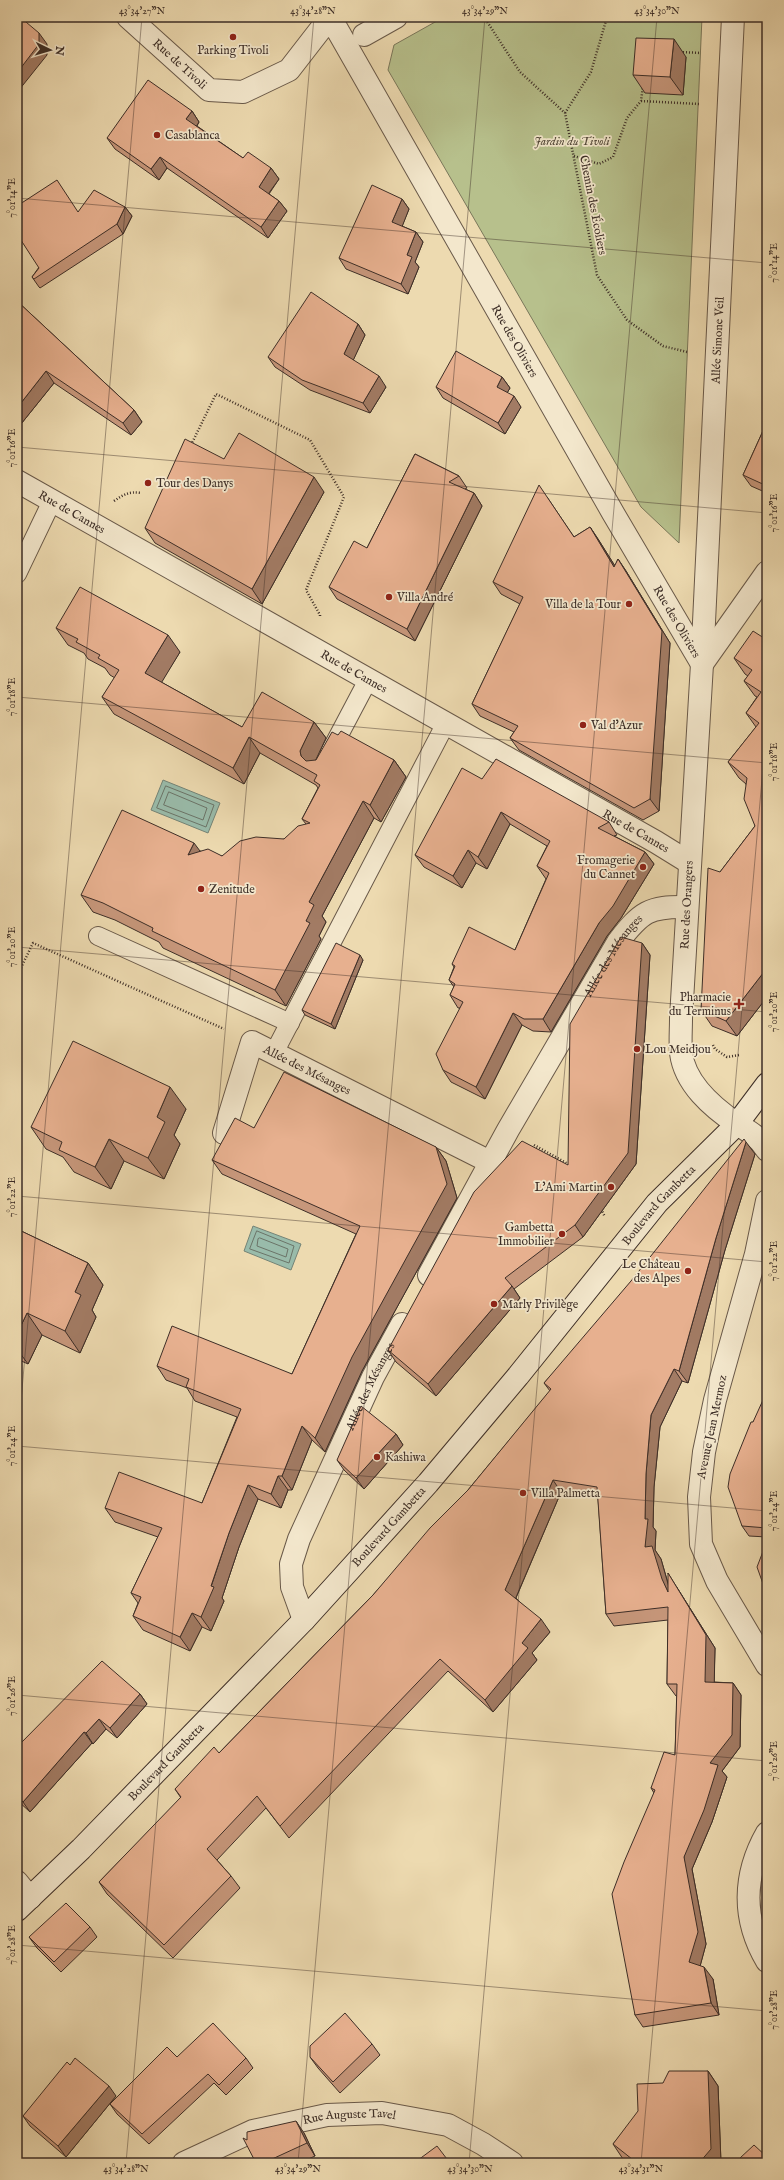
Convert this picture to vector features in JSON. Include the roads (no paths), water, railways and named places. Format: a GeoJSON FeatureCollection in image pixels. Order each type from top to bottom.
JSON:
{"type":"FeatureCollection","features":[{"type":"Feature","properties":{"kind":"street","name":"Rue de Tivoli"},"geometry":{"type":"LineString","coordinates":[[128,17],[209,90],[243,92],[289,70],[320,30],[331,19]]}},
{"type":"Feature","properties":{"kind":"street"},"geometry":{"type":"LineString","coordinates":[[364,35],[396,17]]}},
{"type":"Feature","properties":{"kind":"street","name":"Allée Simone Veil"},"geometry":{"type":"LineString","coordinates":[[702,664],[733,17]]}},
{"type":"Feature","properties":{"kind":"street","name":"Rue des Oliviers"},"geometry":{"type":"LineString","coordinates":[[331,19],[609,507],[702,664]]}},
{"type":"Feature","properties":{"kind":"street","name":"Rue de Cannes"},"geometry":{"type":"LineString","coordinates":[[17,481],[656,842],[690,863]]}},
{"type":"Feature","properties":{"kind":"street"},"geometry":{"type":"LineString","coordinates":[[702,664],[767,572]]}},
{"type":"Feature","properties":{"kind":"street","name":"Rue des Orangers"},"geometry":{"type":"LineString","coordinates":[[702,664],[681,1018],[681,1054],[688,1074],[699,1092],[737,1124]]}},
{"type":"Feature","properties":{"kind":"street","name":"Allée des Mésanges"},"geometry":{"type":"LineString","coordinates":[[304,1620],[292,1586],[290,1564],[299,1540],[373,1378],[490,1162],[594,980],[618,942],[634,920],[655,908],[687,907]]}},
{"type":"Feature","properties":{"kind":"street","name":"Allée des Mésanges"},"geometry":{"type":"LineString","coordinates":[[224,1133],[252,1042],[490,1162]]}},
{"type":"Feature","properties":{"kind":"street","name":"Boulevard Gambetta"},"geometry":{"type":"LineString","coordinates":[[21,1897],[81,1849],[304,1620],[443,1465],[518,1376],[657,1203],[737,1124],[767,1084]]}},
{"type":"Feature","properties":{"kind":"street"},"geometry":{"type":"LineString","coordinates":[[737,1124],[753,1133],[767,1150]]}},
{"type":"Feature","properties":{"kind":"street","name":"Avenue Jean Mermoz"},"geometry":{"type":"LineString","coordinates":[[767,1201],[756,1254],[715,1400],[704,1452],[699,1497],[701,1544],[717,1581],[767,1664]]}},
{"type":"Feature","properties":{"kind":"street"},"geometry":{"type":"LineString","coordinates":[[767,1832],[750,1873],[748,1910],[760,1949],[767,1961]]}},
{"type":"Feature","properties":{"kind":"street","name":"Rue Auguste Tavel"},"geometry":{"type":"LineString","coordinates":[[184,2163],[253,2131],[327,2115],[382,2113],[448,2125],[483,2144],[512,2163]]}},
{"type":"Feature","properties":{"kind":"lane"},"geometry":{"type":"LineString","coordinates":[[17,574],[52,501]]}},
{"type":"Feature","properties":{"kind":"lane"},"geometry":{"type":"LineString","coordinates":[[322,768],[368,680]]}},
{"type":"Feature","properties":{"kind":"lane"},"geometry":{"type":"LineString","coordinates":[[274,1052],[446,723]]}},
{"type":"Feature","properties":{"kind":"lane"},"geometry":{"type":"LineString","coordinates":[[98,936],[290,1022]]}},
{"type":"Feature","properties":{"kind":"water"},"geometry":{"type":"Polygon","coordinates":[[[163,780],[220,803],[208,833],[151,810],[163,780]]]}},
{"type":"Feature","properties":{"kind":"water"},"geometry":{"type":"Polygon","coordinates":[[[253,1226],[301,1244],[291,1270],[244,1251],[253,1226]]]}},
{"type":"Feature","properties":{"kind":"place","name":"Parking Tivoli"},"geometry":{"type":"Point","coordinates":[233,37]}},
{"type":"Feature","properties":{"kind":"place","name":"Casablanca"},"geometry":{"type":"Point","coordinates":[157,135]}},
{"type":"Feature","properties":{"kind":"place","name":"Tour des Danys"},"geometry":{"type":"Point","coordinates":[148,483]}},
{"type":"Feature","properties":{"kind":"place","name":"Villa André"},"geometry":{"type":"Point","coordinates":[389,597]}},
{"type":"Feature","properties":{"kind":"place","name":"Villa de la Tour"},"geometry":{"type":"Point","coordinates":[629,604]}},
{"type":"Feature","properties":{"kind":"place","name":"Val d'Azur"},"geometry":{"type":"Point","coordinates":[583,725]}},
{"type":"Feature","properties":{"kind":"place","name":"Fromagerie du Cannet"},"geometry":{"type":"Point","coordinates":[643,867]}},
{"type":"Feature","properties":{"kind":"place","name":"Zenitude"},"geometry":{"type":"Point","coordinates":[201,889]}},
{"type":"Feature","properties":{"kind":"place","name":"Pharmacie du Terminus"},"geometry":{"type":"Point","coordinates":[739,1004]}},
{"type":"Feature","properties":{"kind":"place","name":"Lou Meidjou"},"geometry":{"type":"Point","coordinates":[637,1049]}},
{"type":"Feature","properties":{"kind":"place","name":"L'Ami Martin"},"geometry":{"type":"Point","coordinates":[611,1187]}},
{"type":"Feature","properties":{"kind":"place","name":"Gambetta Immobilier"},"geometry":{"type":"Point","coordinates":[562,1234]}},
{"type":"Feature","properties":{"kind":"place","name":"Le Château des Alpes"},"geometry":{"type":"Point","coordinates":[688,1271]}},
{"type":"Feature","properties":{"kind":"place","name":"Marly Privilège"},"geometry":{"type":"Point","coordinates":[494,1304]}},
{"type":"Feature","properties":{"kind":"place","name":"Kashiwa"},"geometry":{"type":"Point","coordinates":[377,1457]}},
{"type":"Feature","properties":{"kind":"place","name":"Villa Palmetta"},"geometry":{"type":"Point","coordinates":[523,1493]}},
{"type":"Feature","properties":{"kind":"park label","name":"Jardin du Tivoli"},"geometry":{"type":"Point","coordinates":[572,141]}}]}
